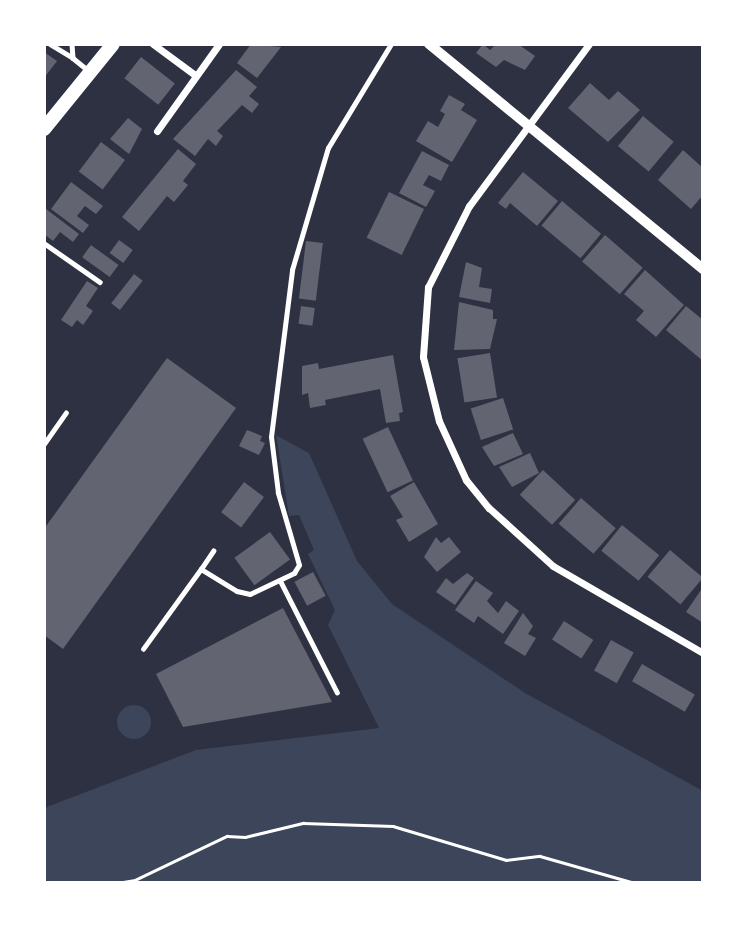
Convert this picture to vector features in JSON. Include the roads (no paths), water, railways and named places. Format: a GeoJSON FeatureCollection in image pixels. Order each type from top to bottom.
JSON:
{"type":"FeatureCollection","features":[{"type":"Feature","properties":{"kind":"main road"},"geometry":{"type":"LineString","coordinates":[[44,129],[113,44]]}},
{"type":"Feature","properties":{"kind":"street"},"geometry":{"type":"LineString","coordinates":[[153,44],[195,75]]}},
{"type":"Feature","properties":{"kind":"street"},"geometry":{"type":"LineString","coordinates":[[157,131],[219,44]]}},
{"type":"Feature","properties":{"kind":"street"},"geometry":{"type":"LineString","coordinates":[[429,44],[703,269]]}},
{"type":"Feature","properties":{"kind":"street"},"geometry":{"type":"LineString","coordinates":[[589,44],[469,206],[429,287],[423,357],[439,421],[466,480],[519,540],[553,566],[703,653]]}},
{"type":"Feature","properties":{"kind":"lane"},"geometry":{"type":"LineString","coordinates":[[50,44],[90,72]]}},
{"type":"Feature","properties":{"kind":"lane"},"geometry":{"type":"LineString","coordinates":[[72,44],[73,58]]}},
{"type":"Feature","properties":{"kind":"lane"},"geometry":{"type":"LineString","coordinates":[[201,569],[243,593],[257,592],[280,580],[299,565],[278,493],[271,437],[296,250],[333,138],[391,44]]}},
{"type":"Feature","properties":{"kind":"lane"},"geometry":{"type":"LineString","coordinates":[[44,243],[100,282]]}},
{"type":"Feature","properties":{"kind":"lane"},"geometry":{"type":"LineString","coordinates":[[44,444],[66,413]]}},
{"type":"Feature","properties":{"kind":"lane"},"geometry":{"type":"LineString","coordinates":[[143,649],[213,551]]}},
{"type":"Feature","properties":{"kind":"lane"},"geometry":{"type":"LineString","coordinates":[[280,580],[337,692]]}}]}
